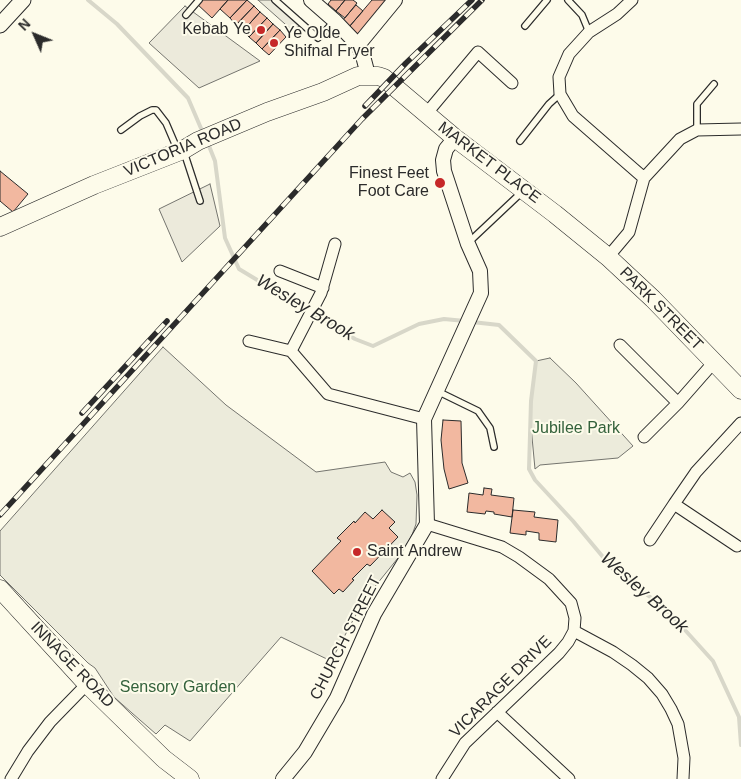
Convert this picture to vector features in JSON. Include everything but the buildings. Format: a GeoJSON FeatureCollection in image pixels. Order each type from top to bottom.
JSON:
{"type":"FeatureCollection","features":[{"type":"Feature","properties":{"kind":"main road"},"geometry":{"type":"LineString","coordinates":[[0,26],[23,0]]}},
{"type":"Feature","properties":{"kind":"main road","name":"MARKET PLACE"},"geometry":{"type":"LineString","coordinates":[[368,75],[384,78],[455,138],[608,257]]}},
{"type":"Feature","properties":{"kind":"main road","name":"VICTORIA ROAD"},"geometry":{"type":"LineString","coordinates":[[0,227],[94,185],[186,148],[214,134],[323,92],[358,76],[368,75]]}},
{"type":"Feature","properties":{"kind":"main road","name":"PARK STREET"},"geometry":{"type":"LineString","coordinates":[[608,257],[653,299],[741,390]]}},
{"type":"Feature","properties":{"kind":"main road","name":"INNAGE ROAD"},"geometry":{"type":"LineString","coordinates":[[0,589],[87,684],[164,759],[190,779]]}},
{"type":"Feature","properties":{"kind":"street"},"geometry":{"type":"LineString","coordinates":[[311,0],[335,21],[358,46],[368,75]]}},
{"type":"Feature","properties":{"kind":"street"},"geometry":{"type":"LineString","coordinates":[[358,46],[395,0]]}},
{"type":"Feature","properties":{"kind":"street"},"geometry":{"type":"LineString","coordinates":[[632,0],[617,14],[589,32],[570,54],[559,77],[560,94],[573,116],[644,178]]}},
{"type":"Feature","properties":{"kind":"street"},"geometry":{"type":"LineString","coordinates":[[426,114],[478,52],[512,83]]}},
{"type":"Feature","properties":{"kind":"street"},"geometry":{"type":"LineString","coordinates":[[608,257],[629,232],[644,178],[680,139],[697,130],[741,129]]}},
{"type":"Feature","properties":{"kind":"street"},"geometry":{"type":"LineString","coordinates":[[427,524],[424,419],[481,293],[480,271],[468,244],[444,171],[443,160],[446,149],[455,138]]}},
{"type":"Feature","properties":{"kind":"street"},"geometry":{"type":"LineString","coordinates":[[291,350],[323,288],[335,244]]}},
{"type":"Feature","properties":{"kind":"street"},"geometry":{"type":"LineString","coordinates":[[280,271],[323,288]]}},
{"type":"Feature","properties":{"kind":"street"},"geometry":{"type":"LineString","coordinates":[[249,341],[291,350],[328,394],[424,419]]}},
{"type":"Feature","properties":{"kind":"street"},"geometry":{"type":"LineString","coordinates":[[620,345],[678,403]]}},
{"type":"Feature","properties":{"kind":"street","name":"PARK STREET"},"geometry":{"type":"LineString","coordinates":[[644,437],[678,403],[714,362]]}},
{"type":"Feature","properties":{"kind":"street"},"geometry":{"type":"LineString","coordinates":[[650,540],[696,472],[741,423]]}},
{"type":"Feature","properties":{"kind":"street"},"geometry":{"type":"LineString","coordinates":[[674,504],[737,546]]}},
{"type":"Feature","properties":{"kind":"street","name":"VICARAGE DRIVE"},"geometry":{"type":"LineString","coordinates":[[427,524],[502,548],[534,567],[549,579],[571,603],[575,618],[574,631],[568,642],[465,743],[442,779]]}},
{"type":"Feature","properties":{"kind":"street","name":"CHURCH STREET"},"geometry":{"type":"LineString","coordinates":[[283,779],[305,752],[337,698],[374,614],[427,524]]}},
{"type":"Feature","properties":{"kind":"street"},"geometry":{"type":"LineString","coordinates":[[574,631],[613,652],[632,665],[648,678],[662,694],[672,709],[678,724],[684,758],[683,779]]}},
{"type":"Feature","properties":{"kind":"street"},"geometry":{"type":"LineString","coordinates":[[11,779],[28,751],[50,722],[87,684]]}},
{"type":"Feature","properties":{"kind":"street"},"geometry":{"type":"LineString","coordinates":[[497,712],[569,779]]}},
{"type":"Feature","properties":{"kind":"lane"},"geometry":{"type":"LineString","coordinates":[[186,15],[199,0]]}},
{"type":"Feature","properties":{"kind":"lane"},"geometry":{"type":"LineString","coordinates":[[275,0],[318,38],[335,21]]}},
{"type":"Feature","properties":{"kind":"lane"},"geometry":{"type":"LineString","coordinates":[[525,26],[547,0]]}},
{"type":"Feature","properties":{"kind":"lane"},"geometry":{"type":"LineString","coordinates":[[568,0],[582,15],[589,32]]}},
{"type":"Feature","properties":{"kind":"lane"},"geometry":{"type":"LineString","coordinates":[[697,130],[698,104],[714,84]]}},
{"type":"Feature","properties":{"kind":"lane"},"geometry":{"type":"LineString","coordinates":[[520,141],[548,104],[560,94]]}},
{"type":"Feature","properties":{"kind":"lane"},"geometry":{"type":"LineString","coordinates":[[121,130],[140,116],[156,110],[186,148],[200,201]]}},
{"type":"Feature","properties":{"kind":"lane"},"geometry":{"type":"LineString","coordinates":[[468,244],[524,190]]}},
{"type":"Feature","properties":{"kind":"lane"},"geometry":{"type":"LineString","coordinates":[[437,391],[478,411],[490,428],[494,447]]}},
{"type":"Feature","properties":{"kind":"green space","name":"Sensory Garden"},"geometry":{"type":"Polygon","coordinates":[[[163,347],[226,405],[316,472],[385,462],[391,472],[403,477],[410,473],[415,482],[417,495],[416,524],[412,535],[402,553],[364,600],[331,661],[281,637],[190,741],[165,725],[156,734],[114,697],[95,668],[0,575],[0,531],[163,347]]]}},
{"type":"Feature","properties":{"kind":"green space","name":"Jubilee Park"},"geometry":{"type":"Polygon","coordinates":[[[550,358],[576,383],[633,446],[618,458],[540,465],[535,469],[530,416],[536,361],[550,358]]]}},
{"type":"Feature","properties":{"kind":"shaded area"},"geometry":{"type":"Polygon","coordinates":[[[258,0],[275,0],[301,23],[294,32],[258,0]]]}},
{"type":"Feature","properties":{"kind":"shaded area"},"geometry":{"type":"Polygon","coordinates":[[[185,6],[260,61],[199,88],[149,43],[185,6]]]}},
{"type":"Feature","properties":{"kind":"shaded area"},"geometry":{"type":"Polygon","coordinates":[[[210,184],[220,226],[182,262],[159,209],[210,184]]]}},
{"type":"Feature","properties":{"kind":"waterway","name":"Wesley Brook"},"geometry":{"type":"LineString","coordinates":[[88,0],[117,24],[188,98],[203,133]]}},
{"type":"Feature","properties":{"kind":"waterway","name":"Wesley Brook"},"geometry":{"type":"LineString","coordinates":[[207,141],[215,161],[225,238],[239,269],[355,339],[373,346],[419,324],[444,319],[465,321]]}},
{"type":"Feature","properties":{"kind":"waterway","name":"Wesley Brook"},"geometry":{"type":"LineString","coordinates":[[472,322],[499,325],[536,361],[531,401],[529,469],[535,480],[573,521],[613,569],[666,609],[713,661],[739,717],[741,745]]}},
{"type":"Feature","properties":{"kind":"railway"},"geometry":{"type":"LineString","coordinates":[[365,106],[406,63],[472,0]]}},
{"type":"Feature","properties":{"kind":"railway"},"geometry":{"type":"LineString","coordinates":[[0,515],[362,119],[482,0]]}},
{"type":"Feature","properties":{"kind":"railway"},"geometry":{"type":"LineString","coordinates":[[82,413],[167,321]]}},
{"type":"Feature","properties":{"kind":"place","name":"Kebab Ye"},"geometry":{"type":"Point","coordinates":[261,30]}},
{"type":"Feature","properties":{"kind":"place","name":"Ye Olde Shifnal Fryer"},"geometry":{"type":"Point","coordinates":[274,43]}},
{"type":"Feature","properties":{"kind":"place","name":"Finest Feet Foot Care"},"geometry":{"type":"Point","coordinates":[440,183]}},
{"type":"Feature","properties":{"kind":"place","name":"Saint Andrew"},"geometry":{"type":"Point","coordinates":[357,552]}}]}
